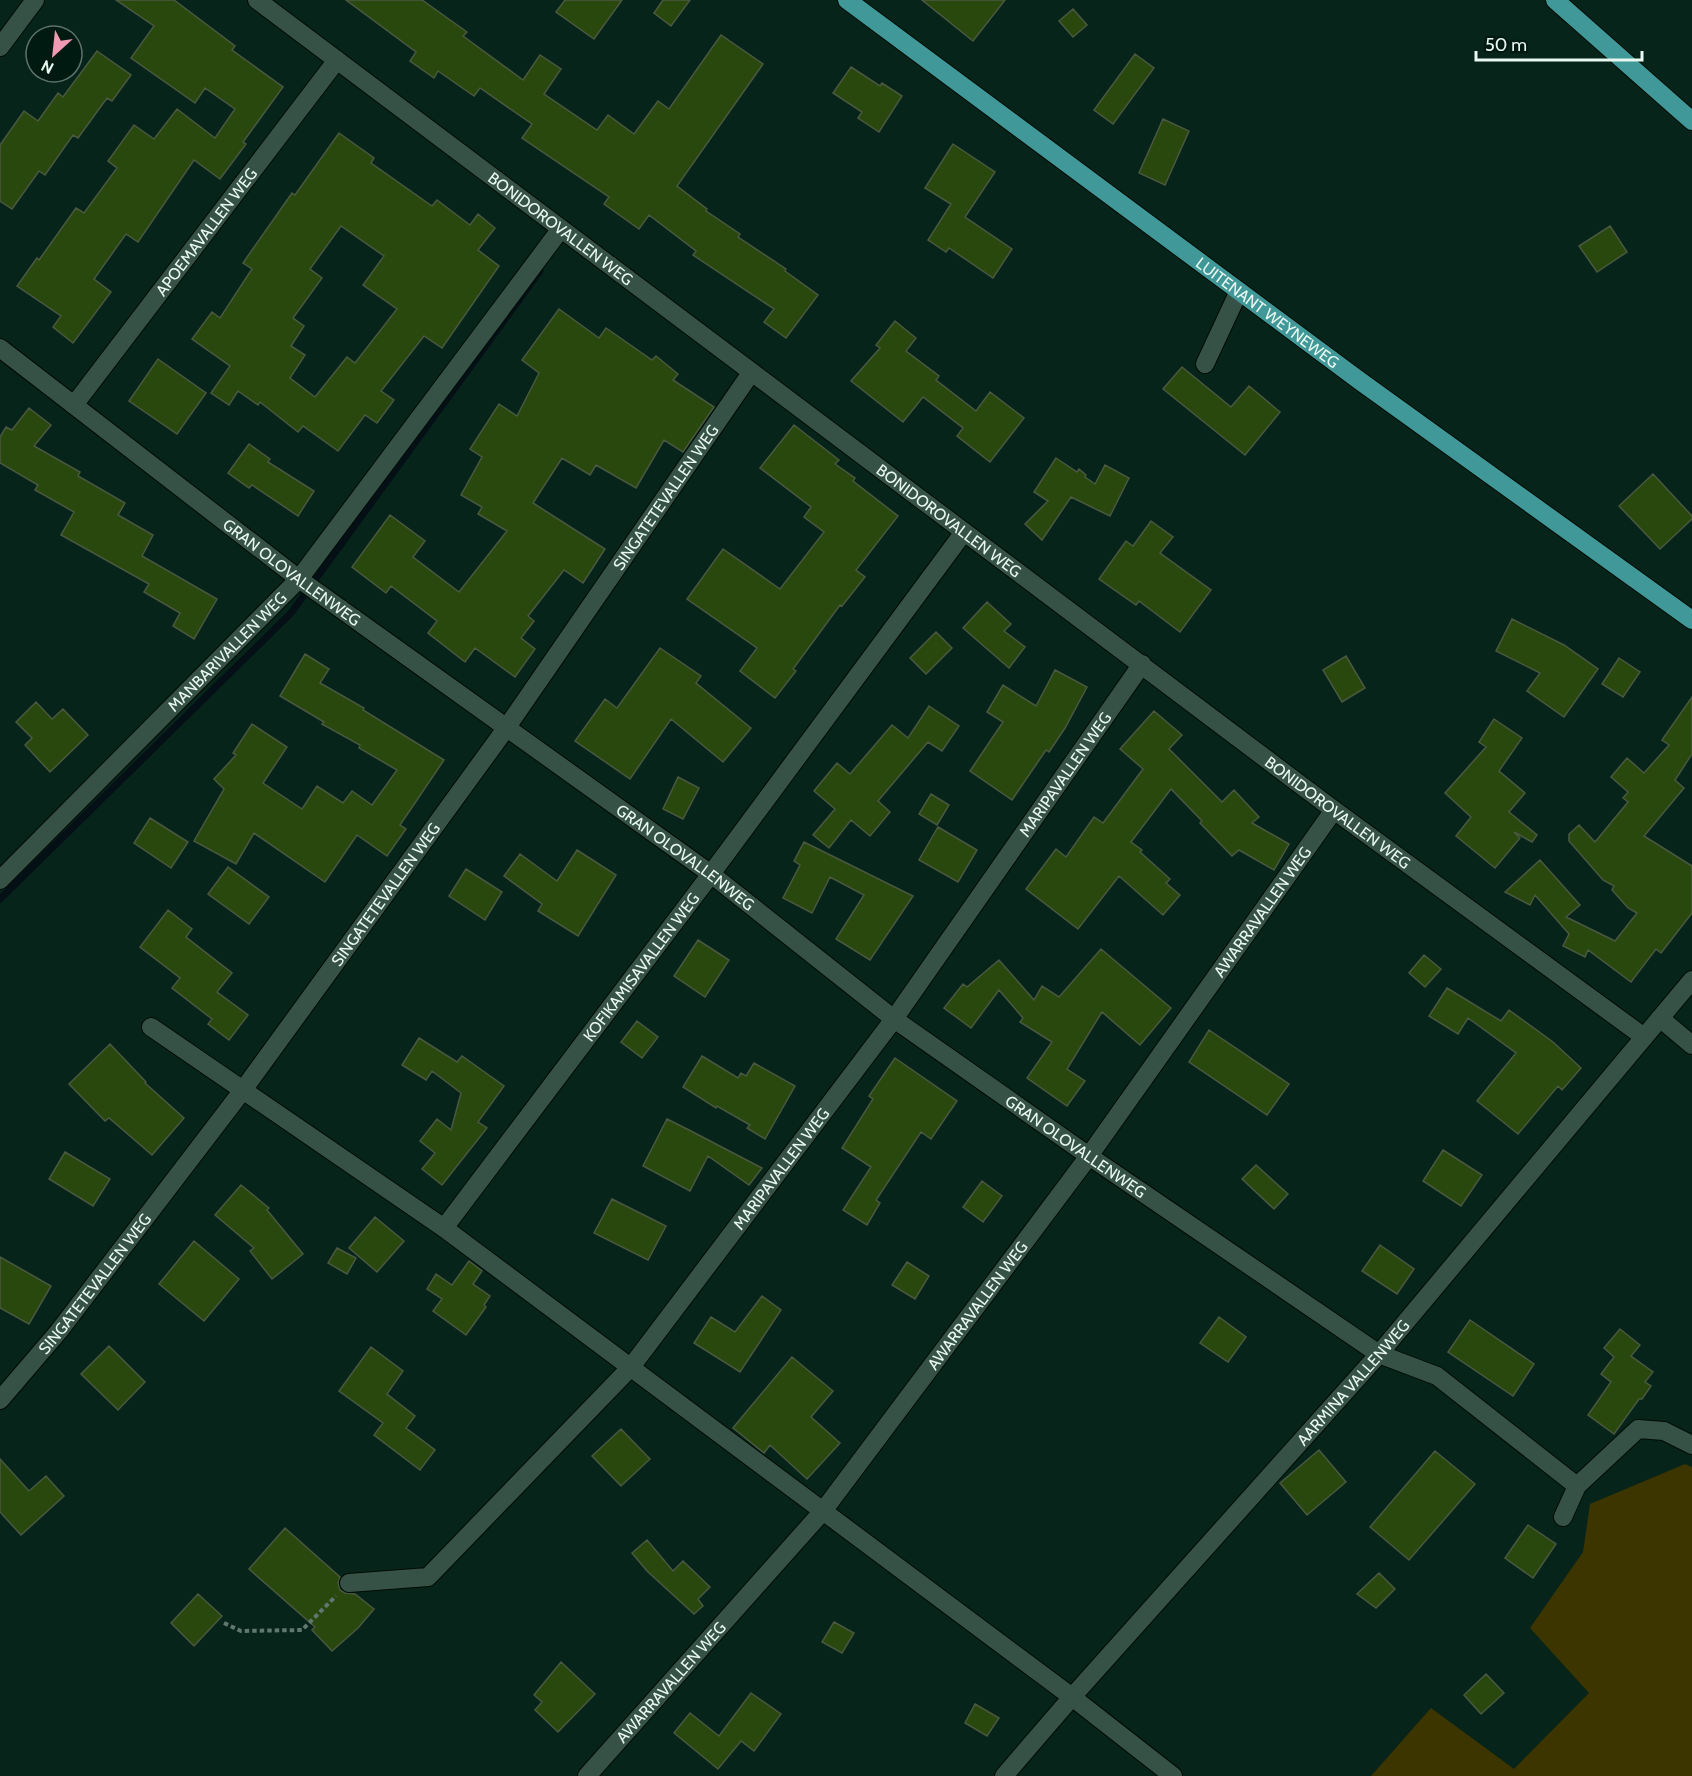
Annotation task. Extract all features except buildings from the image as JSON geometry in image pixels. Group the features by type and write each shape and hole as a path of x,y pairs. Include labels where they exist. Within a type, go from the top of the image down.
{"main road":[{"name":"LUITENANT WEYNEWEG","path":"847,0 1370,388 1692,620"},
{"path":"1555,0 1692,121"}],"street":[{"path":"0,47 35,0"},
{"name":"BONIDOROVALLEN WEG","path":"257,0 751,374 1335,810 1644,1037"},
{"name":"APOEMAVALLEN WEG","path":"74,405 337,60"},
{"name":"MANBARIVALLEN WEG","path":"0,880 299,579 560,230"},
{"path":"1205,364 1239,291"},
{"name":"GRAN OLOVALLENWEG","path":"0,348 299,579 711,874 894,1019 1089,1156 1379,1354 1437,1376 1577,1486"},
{"name":"SINGATETEVALLEN WEG","path":"0,1400 59,1331 243,1090 507,728 751,374"},
{"name":"KOFIKAMISAVALLEN WEG","path":"444,1228 711,874 964,532"},
{"name":"MARIPAVALLEN WEG","path":"349,1583 428,1577 632,1367 894,1019 1142,664"},
{"name":"AWARRAVALLEN WEG","path":"587,1776 823,1511 1089,1156 1335,810"},
{"name":"AARMINA VALLENWEG","path":"1005,1776 1072,1697 1379,1354 1692,980"},
{"path":"1660,1018 1692,1045"},
{"path":"151,1027 444,1228 1072,1697 1173,1776"},
{"path":"1563,1517 1577,1486 1638,1429 1664,1431 1692,1445"}],"path":[{"path":"224,1623 241,1631 302,1630 349,1583"}],"shaded area":[{"path":"1685,1464 1692,1467 1692,1776 1371,1776 1431,1708 1514,1769 1589,1693 1530,1628 1583,1552 1590,1504"}],"waterway":[{"path":"0,899 291,613 540,271"}]}
